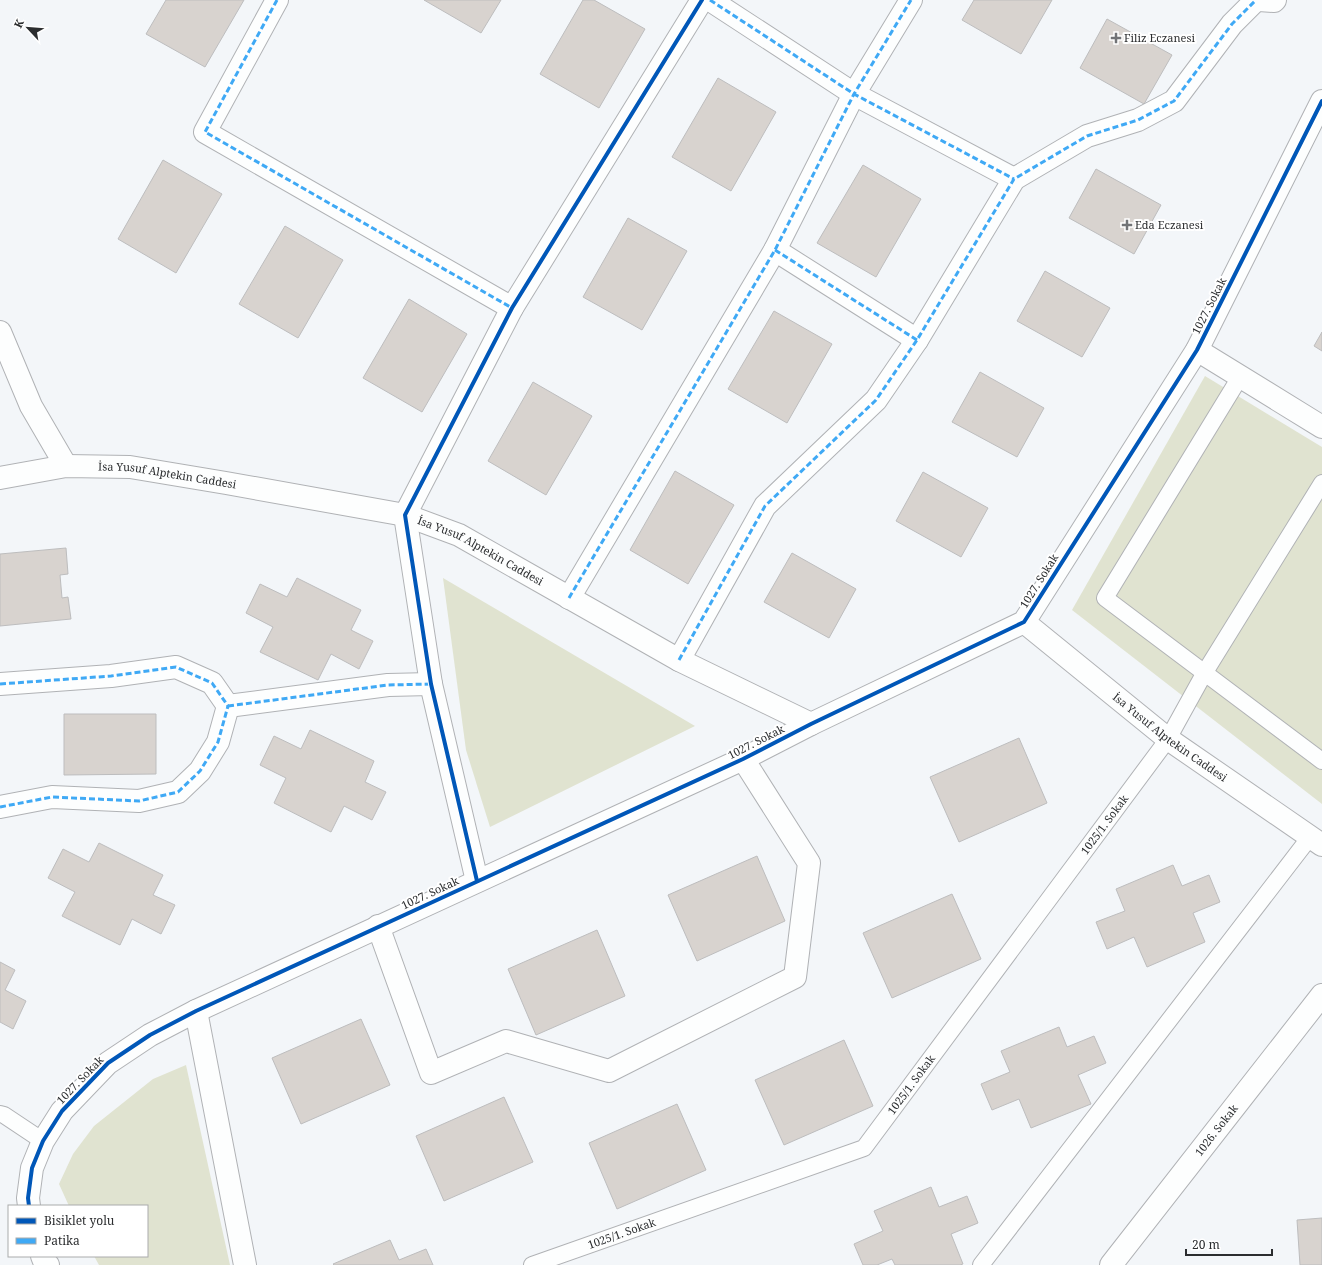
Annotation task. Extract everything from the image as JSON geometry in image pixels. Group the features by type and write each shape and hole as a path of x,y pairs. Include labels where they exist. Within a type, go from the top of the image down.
{"street":[{"path":"277,0 205,132 512,308"},
{"path":"477,881 431,684 405,515 512,308 702,0"},
{"path":"710,0 854,94 1014,179"},
{"path":"569,598 775,250 854,94 911,0"},
{"path":"679,660 765,506 876,400 917,340 1014,179 1087,136 1138,120 1174,101 1232,24 1258,0 1274,2 1275,0"},
{"name":"1027. Sokak","path":"29,1205 28,1198 32,1168 43,1141 62,1111 108,1063 150,1035 196,1011 378,926 743,759 811,724 1024,622 1197,350 1322,101"},
{"path":"775,250 917,340"},
{"path":"0,332 31,406 66,466"},
{"path":"1197,350 1322,427"},
{"name":"İsa Yusuf Alptekin Caddesi","path":"0,478 66,466 130,467 405,515 459,535 679,660 811,724"},
{"name":"İsa Yusuf Alptekin Caddesi","path":"1024,622 1168,739 1316,841"},
{"path":"0,684 111,676 176,667 212,683 228,706"},
{"path":"228,706 388,686 431,684"},
{"path":"0,807 52,797 139,801 178,792 200,772 218,742 228,706"},
{"path":"378,926 431,1073 506,1041 609,1071 795,977 809,863 743,759"},
{"name":"1026. Sokak","path":"1111,1265 1322,995"},
{"path":"196,1011 245,1265"}],"lane":[{"path":"1240,377 1105,598 1322,761"},
{"name":"1025/1. Sokak","path":"532,1265 864,1148 1168,739 1205,672 1322,483"},
{"path":"981,1265 1316,841"},
{"path":"0,1114 4,1115 43,1141"}],"green space":[{"path":"1205,376 1322,447 1322,804 1072,610"},
{"path":"443,578 695,726 490,827 466,750"},
{"path":"186,1065 230,1265 99,1265 95,1257 148,1257 148,1205 69,1205 59,1184 73,1154 94,1126 153,1079"}],"building":[{"path":"166,0 244,0 205,67 146,34"},
{"path":"424,0 501,0 481,33"},
{"path":"583,0 594,0 645,29 599,108 540,74"},
{"path":"974,0 1052,0 1021,54 962,20"},
{"path":"1107,19 1172,55 1144,104 1080,68"},
{"path":"718,78 776,112 731,191 672,157"},
{"path":"163,160 222,194 176,273 118,239"},
{"path":"863,165 921,199 876,277 817,243"},
{"path":"1096,169 1161,205 1134,254 1069,218"},
{"path":"628,218 687,251 642,330 583,297"},
{"path":"285,226 343,260 298,338 239,304"},
{"path":"1045,271 1110,308 1082,357 1017,321"},
{"path":"409,299 467,334 422,412 363,378"},
{"path":"774,311 832,344 787,423 728,389"},
{"path":"1322,332 1322,351 1314,346"},
{"path":"980,372 1044,408 1017,457 952,422"},
{"path":"533,382 592,416 546,495 488,461"},
{"path":"675,471 734,505 688,584 630,550"},
{"path":"923,472 988,508 961,557 896,521"},
{"path":"66,548 68,574 60,575 62,598 68,597 71,619 0,626 0,554"},
{"path":"792,553 856,589 829,638 764,602"},
{"path":"297,578 361,610 351,630 373,641 359,669 331,654 318,680 260,652 273,627 246,613 260,584 287,597"},
{"path":"64,714 156,714 156,774 64,775"},
{"path":"310,730 374,761 365,782 386,792 372,820 344,806 331,832 274,803 286,778 260,765 274,736 301,749"},
{"path":"1019,738 1047,803 959,842 930,777"},
{"path":"99,843 163,875 153,895 175,905 161,934 132,919 120,945 62,916 75,892 48,878 63,849 89,862"},
{"path":"757,856 785,921 697,961 668,895"},
{"path":"1173,865 1182,886 1209,875 1220,902 1193,913 1205,942 1147,967 1134,937 1107,949 1096,922 1125,911 1116,889"},
{"path":"952,894 981,959 892,998 863,933"},
{"path":"597,930 625,996 536,1035 508,969"},
{"path":"0,962 15,970 5,990 26,1001 13,1029 0,1022"},
{"path":"361,1019 390,1085 301,1124 272,1058"},
{"path":"1059,1027 1067,1047 1094,1036 1106,1063 1078,1075 1091,1104 1031,1128 1019,1099 992,1110 981,1084 1010,1072 1001,1051"},
{"path":"844,1040 873,1106 784,1145 755,1080"},
{"path":"504,1097 533,1162 444,1201 416,1136"},
{"path":"677,1104 706,1170 617,1209 589,1143"},
{"path":"931,1187 939,1207 967,1196 978,1223 951,1234 963,1264 895,1265 892,1259 877,1265 863,1265 854,1244 883,1231 874,1211"},
{"path":"1322,1218 1322,1265 1300,1265 1297,1220"},
{"path":"390,1240 399,1260 426,1249 433,1265 333,1264"}],"marked path":[{"path":"277,0 205,132 512,308"},
{"path":"710,0 854,94 1014,179"},
{"path":"569,598 775,250 854,94 911,0"},
{"path":"679,660 765,506 876,400 917,340 1014,179 1087,136 1138,120 1174,101 1232,24 1256,0"},
{"path":"775,250 917,340"},
{"path":"0,684 111,676 176,667 212,683 228,706"},
{"path":"228,706 388,685 431,684"},
{"path":"0,807 52,797 139,801 178,792 200,771 218,742 228,706"}],"cycle path":[{"path":"477,881 431,684 405,515 512,308 702,0"},
{"path":"29,1205 28,1198 32,1168 43,1141 62,1111 108,1063 150,1035 196,1011 743,759 811,724 1024,622 1197,350 1322,101"}],"place":[{"name":"Filiz Eczanesi","path":"1116,38"},
{"name":"Eda Eczanesi","path":"1127,225"}]}
